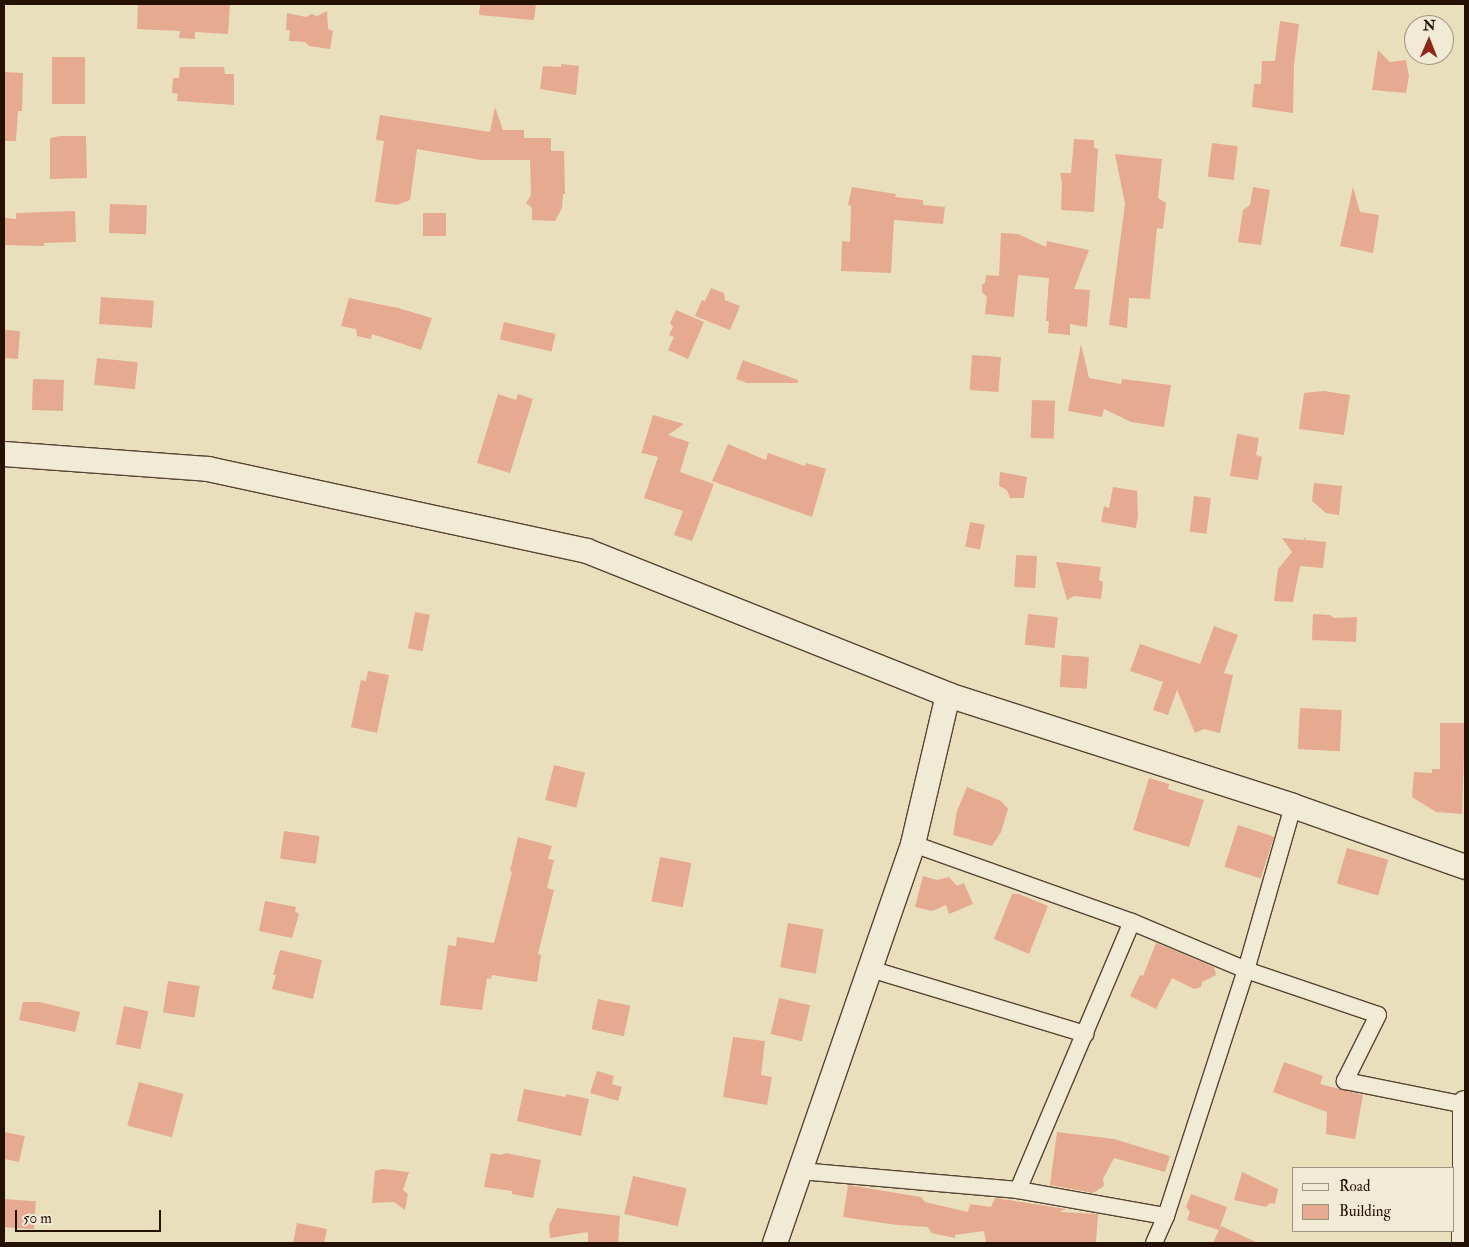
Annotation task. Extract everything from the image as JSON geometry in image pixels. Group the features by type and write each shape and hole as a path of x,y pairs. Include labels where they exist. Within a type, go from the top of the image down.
{"street":[{"path":"4,454 208,469 588,551 948,695 1293,806 1465,866"},
{"path":"775,1243 913,844 948,695"},
{"path":"1154,1243 1166,1216 1246,970 1293,806"},
{"path":"913,844 1132,922 1246,970 1378,1015 1345,1081 1465,1104 1464,1243"},
{"path":"1018,1190 1132,922"},
{"path":"870,969 1085,1034"},
{"path":"800,1171 1018,1190 1166,1216"}],"building":[{"path":"138,4 230,4 228,34 195,32 195,39 179,38 180,31 137,29"},
{"path":"480,4 536,4 534,20 479,15"},
{"path":"327,11 328,29 333,31 330,49 309,46 305,42 289,41 290,30 286,30 287,13 306,17 311,14 317,16"},
{"path":"1280,21 1299,24 1294,65 1293,113 1252,107 1254,84 1261,84 1262,61 1275,61"},
{"path":"1378,50 1390,62 1404,60 1409,76 1406,93 1372,90"},
{"path":"52,57 85,57 85,104 52,104"},
{"path":"561,64 579,66 576,95 540,89 543,66 561,67"},
{"path":"180,67 224,67 225,74 234,74 234,105 177,101 178,94 172,93 173,78 179,78"},
{"path":"4,72 23,73 22,111 18,111 16,141 4,141"},
{"path":"495,107 503,130 524,130 524,138 551,138 551,151 564,151 565,194 563,194 562,208 555,221 532,220 532,208 526,203 531,195 530,160 481,160 417,149 410,200 397,205 375,202 384,141 376,140 380,115 490,132"},
{"path":"86,136 87,178 50,179 50,138"},
{"path":"1074,139 1094,140 1094,148 1098,149 1094,212 1061,210 1062,183 1060,173 1071,173"},
{"path":"1212,143 1238,146 1234,180 1208,177"},
{"path":"1115,154 1162,159 1158,198 1166,203 1163,229 1157,228 1150,299 1129,298 1127,328 1109,325 1125,204"},
{"path":"852,187 896,194 895,197 923,200 923,205 945,207 943,224 894,220 891,273 841,271 842,241 850,242 851,206 848,205"},
{"path":"1253,187 1270,190 1261,245 1238,242 1243,210 1250,205"},
{"path":"1353,187 1360,212 1379,215 1373,253 1340,246"},
{"path":"110,204 147,205 146,234 109,233"},
{"path":"75,211 76,242 44,243 44,246 4,245 4,218 16,219 16,213"},
{"path":"423,213 446,213 446,236 423,236"},
{"path":"1001,233 1018,234 1046,247 1047,241 1089,250 1074,289 1090,290 1087,327 1070,324 1070,335 1048,333 1049,321 1046,321 1049,278 1018,275 1014,317 985,314 987,297 982,292 982,285 985,283 986,275 999,276"},
{"path":"711,288 724,293 725,300 740,306 730,330 695,316 702,300 705,301"},
{"path":"101,297 154,301 152,328 99,324"},
{"path":"349,298 398,308 432,318 421,350 372,334 371,339 357,336 356,329 341,326"},
{"path":"676,310 704,322 688,359 668,350 674,337 669,335 673,327 670,323"},
{"path":"504,322 556,334 552,351 500,340"},
{"path":"4,330 20,331 18,359 4,358"},
{"path":"1081,344 1089,378 1121,384 1122,379 1171,385 1164,427 1131,422 1104,409 1102,417 1068,411"},
{"path":"972,355 1001,357 998,392 970,390"},
{"path":"97,358 138,362 135,389 94,385"},
{"path":"743,360 798,380 798,383 747,383 736,379"},
{"path":"33,379 64,380 63,411 32,410"},
{"path":"1324,391 1350,395 1344,435 1299,429 1304,393"},
{"path":"498,394 516,400 518,394 533,399 510,473 477,463"},
{"path":"1032,400 1055,401 1054,439 1031,438"},
{"path":"653,415 684,424 668,435 689,442 680,472 714,484 692,541 674,535 683,511 644,498 658,457 641,454"},
{"path":"1237,434 1259,438 1256,455 1262,457 1258,480 1230,476"},
{"path":"728,444 766,460 768,453 805,466 806,463 826,469 812,517 712,481"},
{"path":"1000,472 1027,477 1024,498 1010,498 1007,490 999,486"},
{"path":"1314,483 1342,486 1339,515 1326,513 1312,501"},
{"path":"1113,487 1137,491 1138,516 1136,528 1101,522 1104,506 1109,508"},
{"path":"1194,496 1211,498 1206,534 1190,532"},
{"path":"970,522 985,525 980,549 965,547"},
{"path":"1306,537 1305,540 1326,542 1323,568 1300,566 1293,602 1274,601 1278,569 1292,552 1282,538 1303,540"},
{"path":"1016,555 1037,556 1035,588 1014,587"},
{"path":"1056,562 1101,567 1099,580 1103,582 1101,599 1074,596 1067,600"},
{"path":"415,612 430,615 423,651 408,648"},
{"path":"1028,614 1058,617 1055,648 1025,645"},
{"path":"1313,614 1330,615 1334,618 1357,617 1356,642 1312,640"},
{"path":"1214,626 1238,635 1224,673 1233,675 1220,733 1204,729 1195,733 1177,690 1168,715 1153,710 1163,682 1130,671 1140,644 1200,664"},
{"path":"1062,655 1089,657 1087,689 1060,687"},
{"path":"368,671 389,675 377,733 351,727 361,680 366,681"},
{"path":"1300,708 1342,710 1340,751 1298,749"},
{"path":"1440,723 1465,723 1462,814 1436,812 1412,797 1414,772 1432,773 1432,769 1440,769"},
{"path":"554,765 585,773 576,808 545,800"},
{"path":"1149,778 1169,784 1168,789 1204,800 1189,847 1133,830"},
{"path":"967,787 1001,801 1008,809 1001,832 992,846 953,835 957,811"},
{"path":"1238,825 1274,837 1261,879 1224,867"},
{"path":"284,831 320,836 316,864 280,859"},
{"path":"518,837 552,846 548,859 554,860 547,888 554,890 538,954 541,955 537,982 492,975 491,979 487,978 482,1010 440,1005 448,945 456,946 457,937 494,943 512,872 510,871"},
{"path":"1347,848 1388,860 1378,895 1337,884"},
{"path":"660,857 691,863 683,907 651,901"},
{"path":"923,876 937,880 949,877 957,886 964,883 973,904 949,914 946,905 932,911 915,907"},
{"path":"1012,894 1019,894 1048,906 1029,954 994,939"},
{"path":"265,901 296,907 295,911 299,914 292,938 259,931"},
{"path":"788,923 823,929 816,974 780,967"},
{"path":"1156,943 1214,967 1216,975 1202,982 1201,987 1194,989 1172,978 1156,1009 1130,996 1140,975 1143,976"},
{"path":"280,950 322,960 313,999 272,989 276,975 273,975"},
{"path":"168,981 200,986 195,1018 163,1013"},
{"path":"779,998 810,1005 802,1041 771,1034"},
{"path":"598,999 630,1006 624,1036 592,1029"},
{"path":"23,1002 40,1002 80,1012 75,1032 19,1020"},
{"path":"124,1006 148,1011 140,1049 116,1044"},
{"path":"733,1037 765,1041 761,1075 772,1077 767,1105 723,1097"},
{"path":"1284,1062 1323,1076 1320,1084 1363,1095 1355,1139 1326,1134 1327,1112 1273,1092"},
{"path":"597,1071 614,1076 612,1084 622,1087 618,1101 590,1093"},
{"path":"139,1082 183,1094 172,1137 127,1125"},
{"path":"524,1089 566,1097 566,1094 589,1099 581,1136 517,1121"},
{"path":"4,1132 25,1136 19,1162 4,1159"},
{"path":"1057,1132 1114,1139 1170,1156 1165,1172 1114,1158 1103,1179 1104,1186 1093,1193 1050,1185"},
{"path":"491,1153 500,1155 506,1153 541,1160 533,1198 512,1194 512,1191 484,1187"},
{"path":"382,1169 409,1172 403,1190 408,1194 405,1210 394,1202 372,1203 375,1171"},
{"path":"1242,1172 1278,1189 1275,1204 1270,1203 1266,1207 1234,1200"},
{"path":"633,1176 687,1188 678,1226 624,1214"},
{"path":"848,1185 921,1197 925,1202 968,1212 970,1204 991,1207 995,1198 1066,1209 1060,1212 1098,1214 1096,1243 986,1242 984,1231 955,1235 955,1238 931,1233 928,1227 897,1225 843,1217"},
{"path":"1191,1194 1227,1207 1219,1230 1187,1220 1190,1212 1186,1207"},
{"path":"4,1199 36,1201 34,1229 4,1227"},
{"path":"557,1208 620,1216 618,1243 588,1243 588,1232 550,1238 549,1225"},
{"path":"297,1223 327,1229 324,1243 293,1243"},
{"path":"1221,1226 1258,1243 1213,1243"}]}
